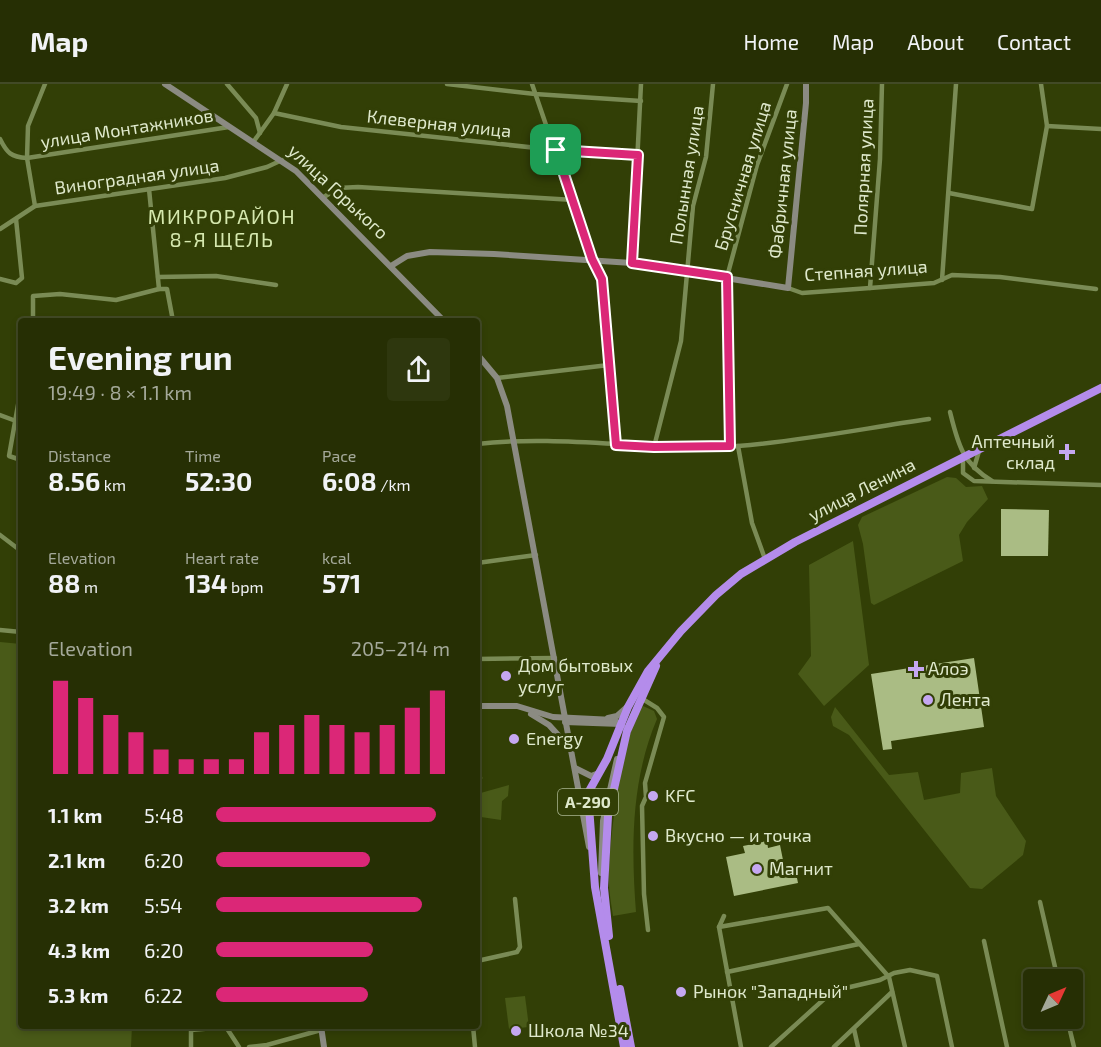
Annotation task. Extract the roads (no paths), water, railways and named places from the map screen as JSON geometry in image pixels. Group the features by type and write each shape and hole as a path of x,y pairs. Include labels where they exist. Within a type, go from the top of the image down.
{"highway":[{"name":"улица Ленина","path":"661,655 681,630 716,595 741,574 765,559 964,456 1101,390"},
{"name":"А-290","path":"612,948 604,888 608,816 631,723 661,655"},
{"name":"А-290","path":"595,887 588,793 628,707 648,671 661,655"},
{"path":"595,887 624,1047"},
{"path":"612,948 631,1047"}],"main road":[{"name":"улица Горького","path":"165,84 282,160 324,198 441,318"},
{"name":"Фабричная улица","path":"788,288 806,84"},
{"name":"Степная улица","path":"391,266 407,256 430,252 592,259 727,277 788,288"},
{"path":"480,358 497,378 507,406 572,750 595,887"},
{"path":"480,706 506,706 566,720 631,723"},
{"path":"566,720 605,719 617,716 628,707"},
{"path":"523,709 549,724 572,750"},
{"path":"605,719 621,724 624,728 603,821 601,858 605,924 607,943 612,948"},
{"path":"575,768 591,776 599,773"},
{"path":"321,1029 324,1047"}],"street":[{"path":"35,206 27,158 28,126 45,84"},
{"path":"227,84 256,118 260,133"},
{"path":"254,141 274,113 287,84"},
{"path":"447,84 535,94 640,101"},
{"path":"532,84 574,200 592,259 602,279 616,445"},
{"path":"632,263 641,84"},
{"name":"Полынная улица","path":"654,447 681,341 693,206 706,157 713,84"},
{"name":"Брусничная улица","path":"730,446 727,277 757,165 787,84"},
{"name":"Полярная улица","path":"870,288 880,159 882,84"},
{"path":"942,280 956,84"},
{"path":"949,194 1032,208 1047,126 1041,84"},
{"name":"Клеверная улица","path":"274,113 341,127 556,150 638,155"},
{"name":"улица Монтажников","path":"27,158 231,126"},
{"path":"1047,126 1101,129"},
{"path":"0,139 5,150 12,157 27,158"},
{"name":"Виноградная улица","path":"0,229 35,206 225,178 267,167 282,160"},
{"path":"324,198 338,188 358,187 574,200"},
{"path":"149,189 159,289"},
{"path":"0,279 16,283 21,281 16,219"},
{"name":"Степная улица","path":"788,288 802,293 934,283 952,275 1000,277 1096,289"},
{"path":"159,277 216,276 276,285"},
{"path":"33,318 33,296 60,294 116,300 159,289 167,289 172,318"},
{"path":"497,378 609,364"},
{"path":"18,407 9,456 18,459"},
{"path":"950,412 964,456 963,473"},
{"path":"0,415 15,421"},
{"path":"480,444 514,440 654,447 738,446 929,419"},
{"path":"738,446 752,523 765,559"},
{"path":"974,468 980,448"},
{"path":"964,456 974,468 995,483"},
{"path":"945,466 963,473 974,481 1101,485"},
{"path":"0,535 18,548"},
{"path":"480,563 536,555"},
{"path":"0,630 18,632"},
{"path":"480,659 555,658"},
{"path":"641,698 657,708 664,717 645,780 646,797 642,806 648,930"},
{"path":"480,960 517,952 519,947 515,899"},
{"path":"1040,902 1055,969"},
{"path":"719,927 828,908 889,977 905,1047"},
{"path":"724,916 719,927 741,1047"},
{"path":"984,941 1007,1047"},
{"path":"727,972 859,944"},
{"path":"771,1047 833,991 910,970 937,976 952,1047"},
{"path":"834,1047 892,992"},
{"path":"191,1047 191,1030 202,1029"},
{"path":"226,1029 239,1047"},
{"path":"249,1047 317,1029"},
{"path":"473,1029 474,1047"},
{"path":"854,1029 858,1047"},
{"path":"1070,1029 1074,1047"}],"place":[{"name":"Аптечный склад","path":"1067,452"},
{"name":"Алоэ","path":"916,669"},
{"name":"Дом бытовых услуг","path":"506,676"},
{"name":"Лента","path":"928,700"},
{"name":"Energy","path":"514,739"},
{"name":"KFC","path":"653,796"},
{"name":"Вкусно — и точка","path":"653,836"},
{"name":"Магнит","path":"757,869"},
{"name":"Рынок \"Западный\"","path":"681,992"},
{"name":"Школа №34","path":"516,1031"}],"district":[{"name":"МИКРОРАЙОН 8-Я ЩЕЛЬ","path":"222,228"}]}
